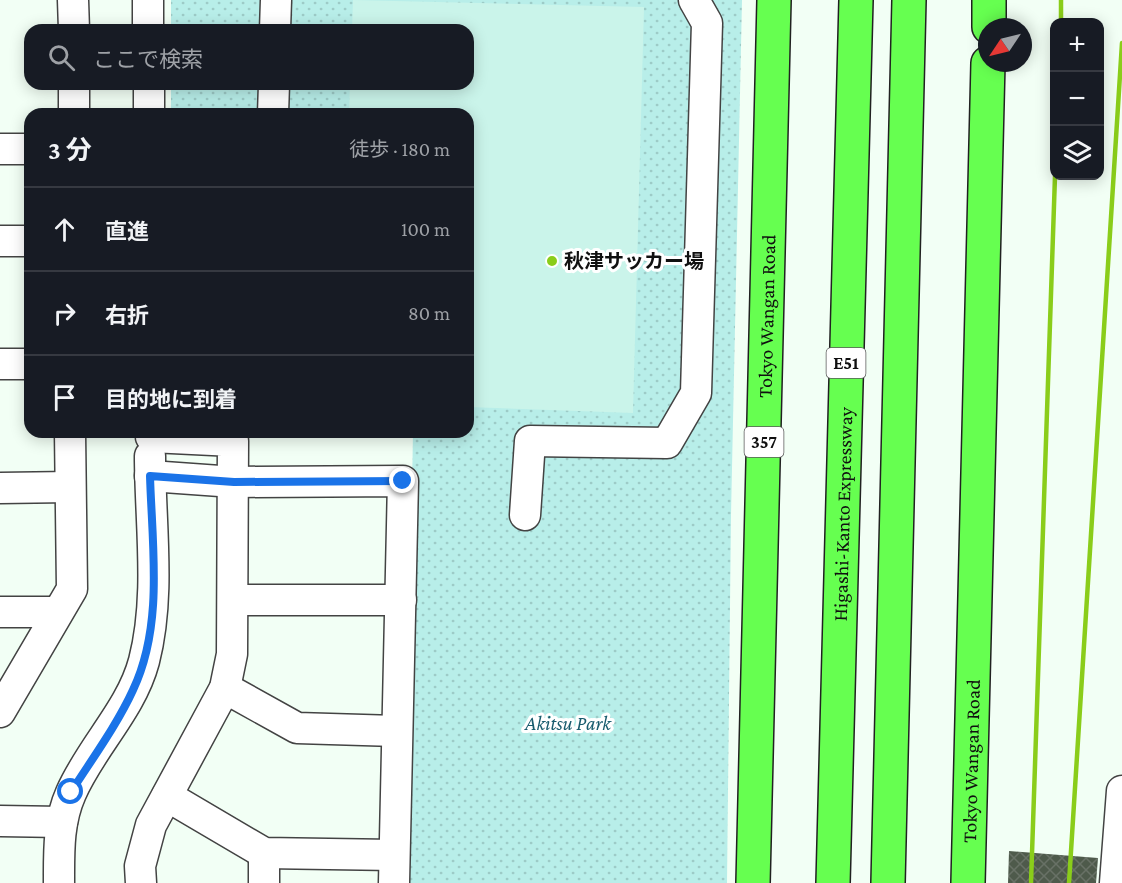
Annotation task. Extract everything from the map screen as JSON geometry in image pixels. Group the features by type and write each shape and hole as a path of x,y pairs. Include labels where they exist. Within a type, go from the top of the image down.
{"highway":[{"name":"Tokyo Wangan Road","path":"753,883 774,0"},
{"name":"Higashi-Kanto Expressway","path":"832,883 856,0"},
{"path":"888,883 909,0"},
{"path":"988,18 989,0"},
{"name":"Tokyo Wangan Road","path":"968,883 988,72"}],"street":[{"path":"73,0 74,24"},
{"path":"148,0 148,24"},
{"path":"275,24 276,0"},
{"path":"525,515 530,441 667,443 696,393 707,23 694,0"},
{"path":"74,90 74,108"},
{"path":"149,90 149,108"},
{"path":"273,108 274,90"},
{"path":"0,149 24,149"},
{"path":"0,241 24,241"},
{"path":"0,364 24,364"},
{"path":"0,712 72,589 70,438"},
{"path":"59,883 62,822 71,792 133,690 144,662 153,595 150,438"},
{"path":"141,883 140,866 148,834 225,688 232,654 233,441 197,438"},
{"path":"150,476 234,482 403,481 394,869 264,854 167,796"},
{"path":"0,488 70,488"},
{"path":"234,600 401,600"},
{"path":"0,612 57,612"},
{"path":"225,688 297,728 396,731"},
{"path":"1114,883 1122,791"},
{"path":"0,821 62,822"},
{"path":"264,854 264,883"}],"green space":[{"name":"Akitsu Park","path":"171,0 742,0 731,515 727,883 405,883 413,438 474,438 474,108 171,108 171,90 474,90 474,24 171,24"}],"shaded area":[{"name":"秋津サッカー場","path":"353,0 644,7 633,413 474,407 474,108 349,108 350,90 474,90 474,24 352,24"}],"building":[{"path":"1009,851 1098,858 1096,883 1008,883"}],"railway":[{"path":"1061,0 1061,18"},
{"path":"1069,883 1122,43"},
{"path":"1031,883 1055,180"}],"place":[{"name":"秋津サッカー場","path":"552,261"}],"route":[{"path":"71,792 133,690 144,662 153,595 150,476 234,482 403,481"}]}
